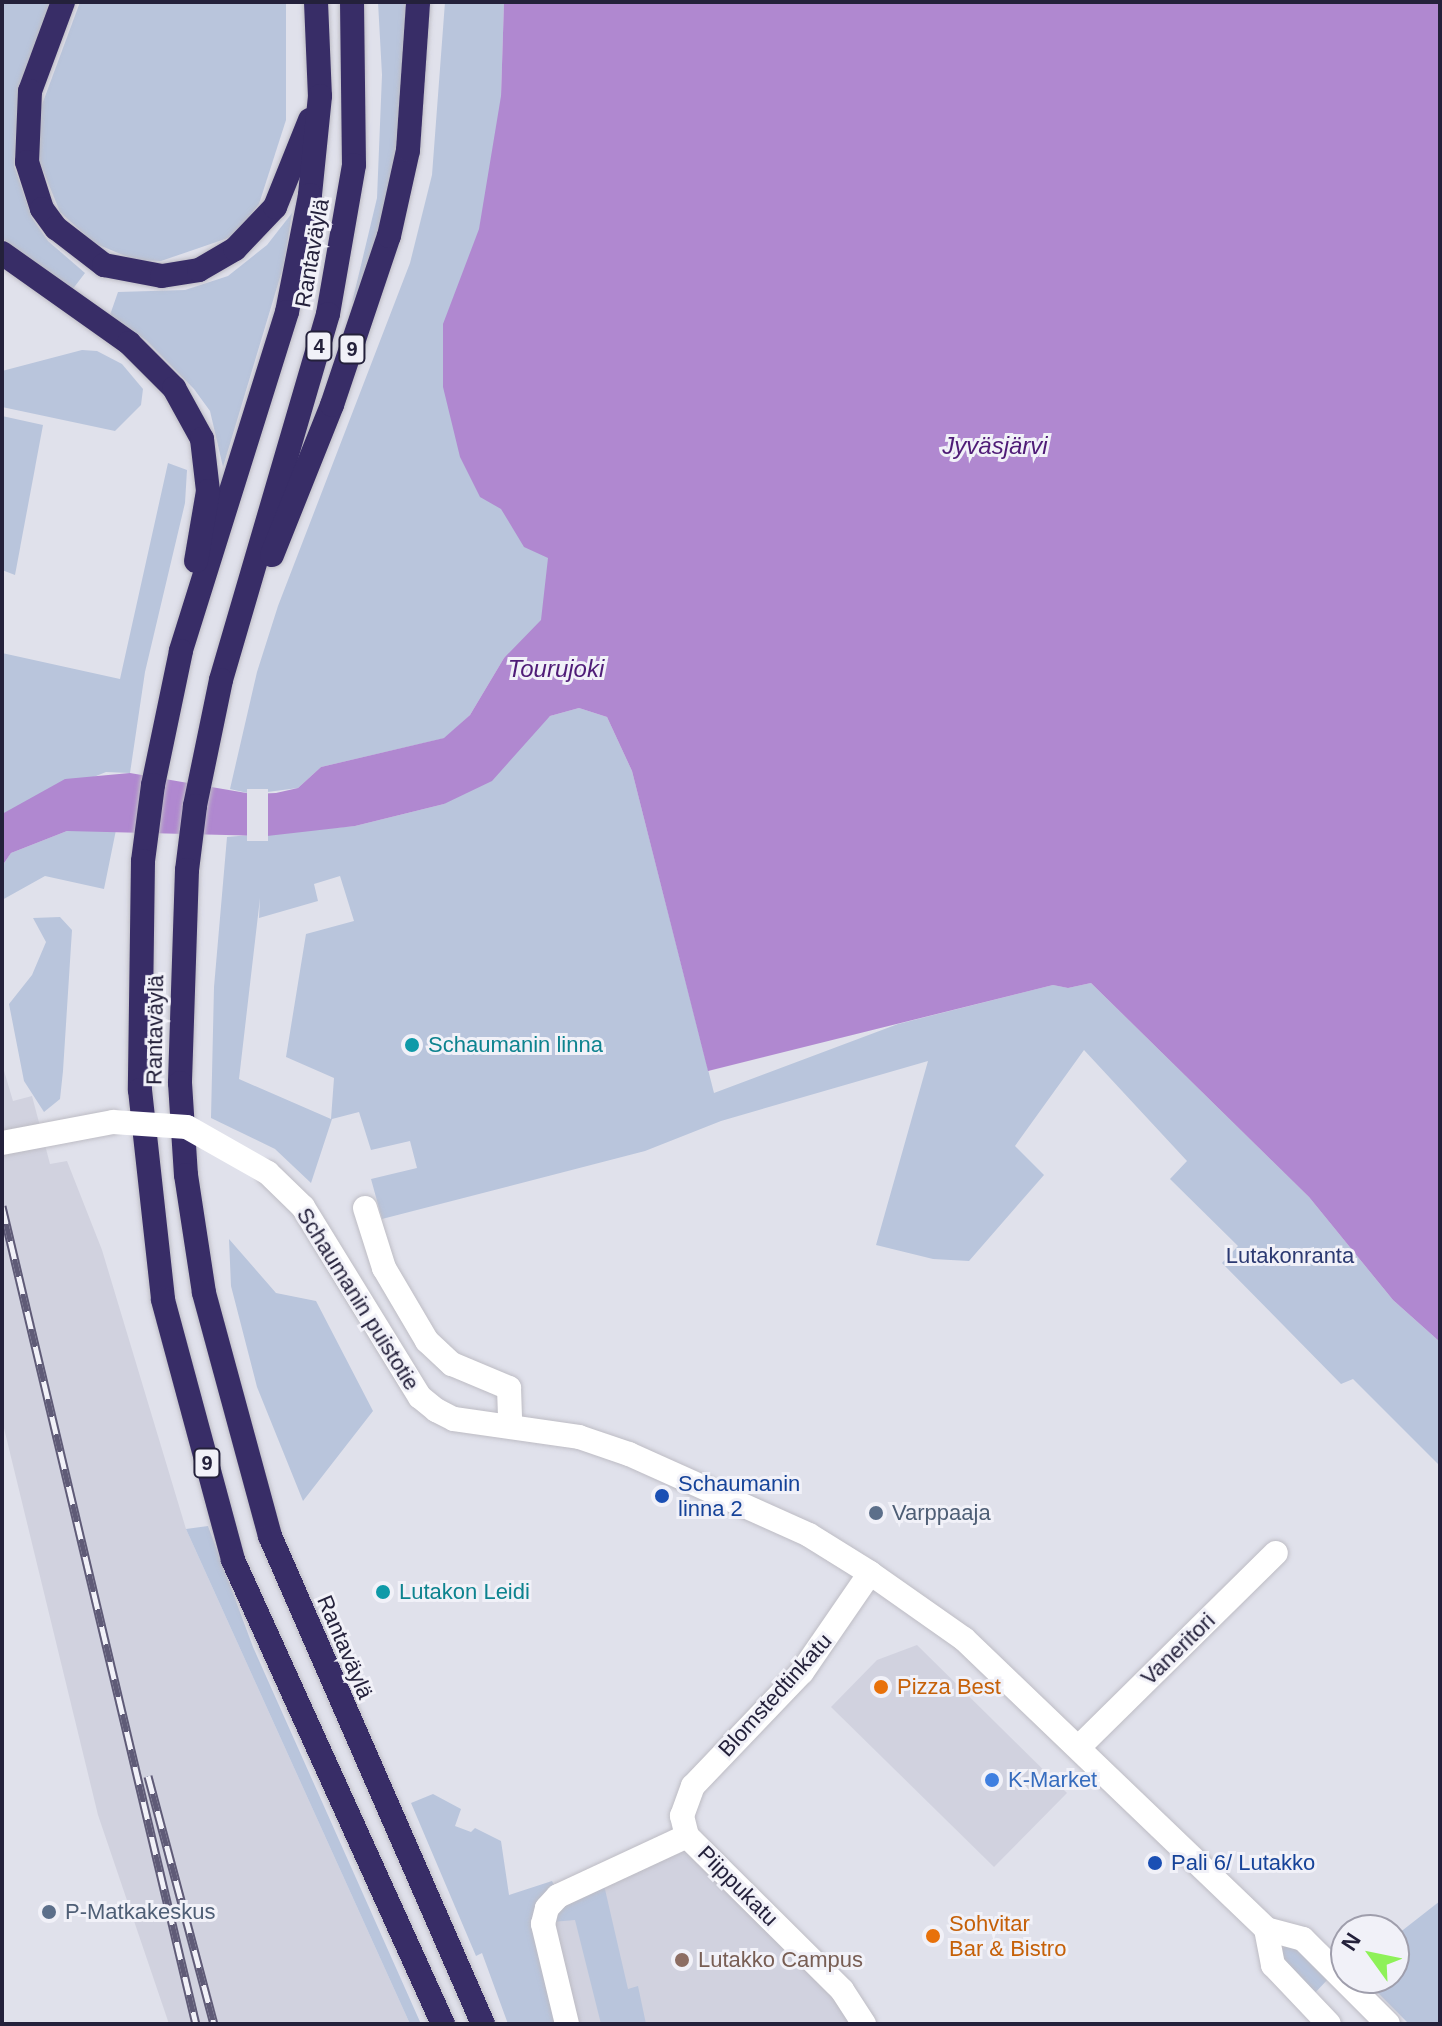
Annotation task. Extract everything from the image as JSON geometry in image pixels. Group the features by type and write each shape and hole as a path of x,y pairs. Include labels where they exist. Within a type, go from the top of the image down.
{"highway":[{"path":"63,2 30,91 27,162 42,209 56,228 104,265 162,276 199,270 235,249 275,207 320,96"},
{"name":"Rantaväylä","path":"316,2 320,96 310,195 287,312 181,651 161,739 143,861 140,1090 163,1300 233,1560 443,2024"},
{"name":"Rantaväylä","path":"352,2 354,165 328,314 221,680 205,746 187,870 180,1083 186,1175 204,1293 270,1536 483,2024"},
{"name":"9","path":"221,680 332,405 389,236 408,150 418,2"},
{"name":"9","path":"2,253 129,343 174,388 202,439 208,491 181,651"}],"street":[{"name":"Schaumanin puistotie","path":"2,1143 113,1122 187,1127 268,1173 303,1207 420,1397 454,1419 579,1437 704,1484 809,1535 870,1573 964,1639 1080,1746 1266,1929 1303,1939 1388,2024"},
{"path":"365,1208 384,1268 427,1341 452,1364 509,1388 510,1426"},
{"name":"Vaneritori","path":"1080,1746 1276,1553"},
{"name":"Blomstedtinkatu","path":"685,1826 693,1786 802,1672 870,1573"},
{"path":"567,2024 543,1924 547,1908 558,1896 685,1826"},
{"name":"Piippukatu","path":"685,1826 842,1990 864,2024"},
{"path":"1266,1929 1273,1965 1329,2024"}],"shaded area":[{"path":"2,1064 13,1101 32,1096 50,1164 67,1161 102,1250 186,1529 410,2024 169,2024 98,1815 2,1420"},
{"path":"917,1645 1067,1793 994,1867 831,1707 877,1660"},
{"name":"Lutakko Campus","path":"689,1844 859,2024 576,2024 552,1922 556,1908"}],"green space":[{"path":"2,2 52,2 19,89 14,166 32,218 48,241 85,273 72,290 2,238"},
{"path":"80,2 286,2 286,120 259,204 234,236 161,261 135,260 94,243 60,212 37,156 40,110"},
{"path":"378,2 408,2 404,99 392,181 366,280 352,303 377,198 382,75"},
{"path":"445,2 504,2 501,96 683,519 504,658 470,715 445,738 321,767 298,788 252,794 230,789 257,672 278,606 410,263 432,175"},
{"path":"292,213 284,264 223,467 210,411 194,389 146,340 110,315 118,292 185,290 228,276 267,245"},
{"path":"82,350 97,351 122,364 143,389 141,405 115,431 2,407 2,371"},
{"path":"2,416 43,425 15,575 2,570"},
{"path":"168,463 187,470 185,503 145,672 130,773 106,772 2,814 2,653 120,679"},
{"name":"Lutakonranta","path":"579,708 607,717 632,771 714,1093 898,1024 1053,985 1068,988 1091,983 1309,1197 1393,1300 1440,1342 1440,1466 1353,1379 1341,1384 1222,1263 1238,1246 1170,1179 1187,1161 1084,1050 1015,1146 1044,1175 969,1261 933,1259 876,1245 928,1061 721,1121 645,1151 382,1219 371,1179 417,1168 410,1141 371,1150 359,1112 332,1119 311,1183 275,1149 211,1118 214,987 227,837 355,826 444,804 550,716","holes":["340,876 354,921 306,934 286,1057 334,1078 331,1119 239,1079 260,898 259,918 318,901 314,884"]},
{"path":"116,830 104,889 45,876 2,900 2,866 11,853 67,831"},
{"path":"60,917 72,930 63,1071 60,1099 44,1112 24,1081 9,1004 32,975 46,942 33,918"},
{"path":"229,1239 276,1293 316,1301 373,1411 303,1501 257,1387 231,1286"},
{"path":"208,1526 253,1647 421,2024 410,2024 186,1529"},
{"path":"433,1794 461,1809 455,1826 471,1832 475,1828 501,1841 509,1895 552,1881 555,1887 538,1906 557,2024 508,2024 482,1953 476,1956 411,1803"},
{"path":"604,1885 628,1989 638,1986 646,2024 601,2024 575,1920 552,1922 556,1908"},
{"path":"1440,1901 1440,2024 1409,2024 1379,1994 1410,1994 1410,1924"},
{"path":"1291,1941 1330,1977 1311,1997 1278,1953"}],"water":[{"name":"Jyväsjärvi","path":"504,2 1440,2 1440,1342 1393,1300 1309,1197 1091,983 1068,988 1053,985 708,1071 632,771 607,717 579,708 550,716 492,781 444,804 355,826 267,836 67,831 11,853 2,866 2,814 65,779 130,773 252,794 276,793 298,788 321,767 444,738 470,715 504,658 541,620 548,558 524,547 501,509 480,497 460,457 443,387 443,324 479,229 501,96"}],"pier":[{"path":"247,789 268,789 268,841 247,841"}],"railway":[{"path":"2,1206 196,2024"},
{"path":"148,1776 214,2024"}],"place":[{"name":"Schaumanin linna","path":"412,1045"},
{"name":"Schaumanin linna 2","path":"662,1496"},
{"name":"Varppaaja","path":"876,1513"},
{"name":"Lutakon Leidi","path":"383,1592"},
{"name":"Pizza Best","path":"881,1687"},
{"name":"K-Market","path":"992,1780"},
{"name":"Pali 6/ Lutakko","path":"1155,1863"},
{"name":"P-Matkakeskus","path":"49,1912"},
{"name":"Sohvitar Bar & Bistro","path":"933,1936"},
{"name":"Lutakko Campus","path":"682,1960"}],"water label":[{"name":"Tourujoki","path":"556,669"}]}
